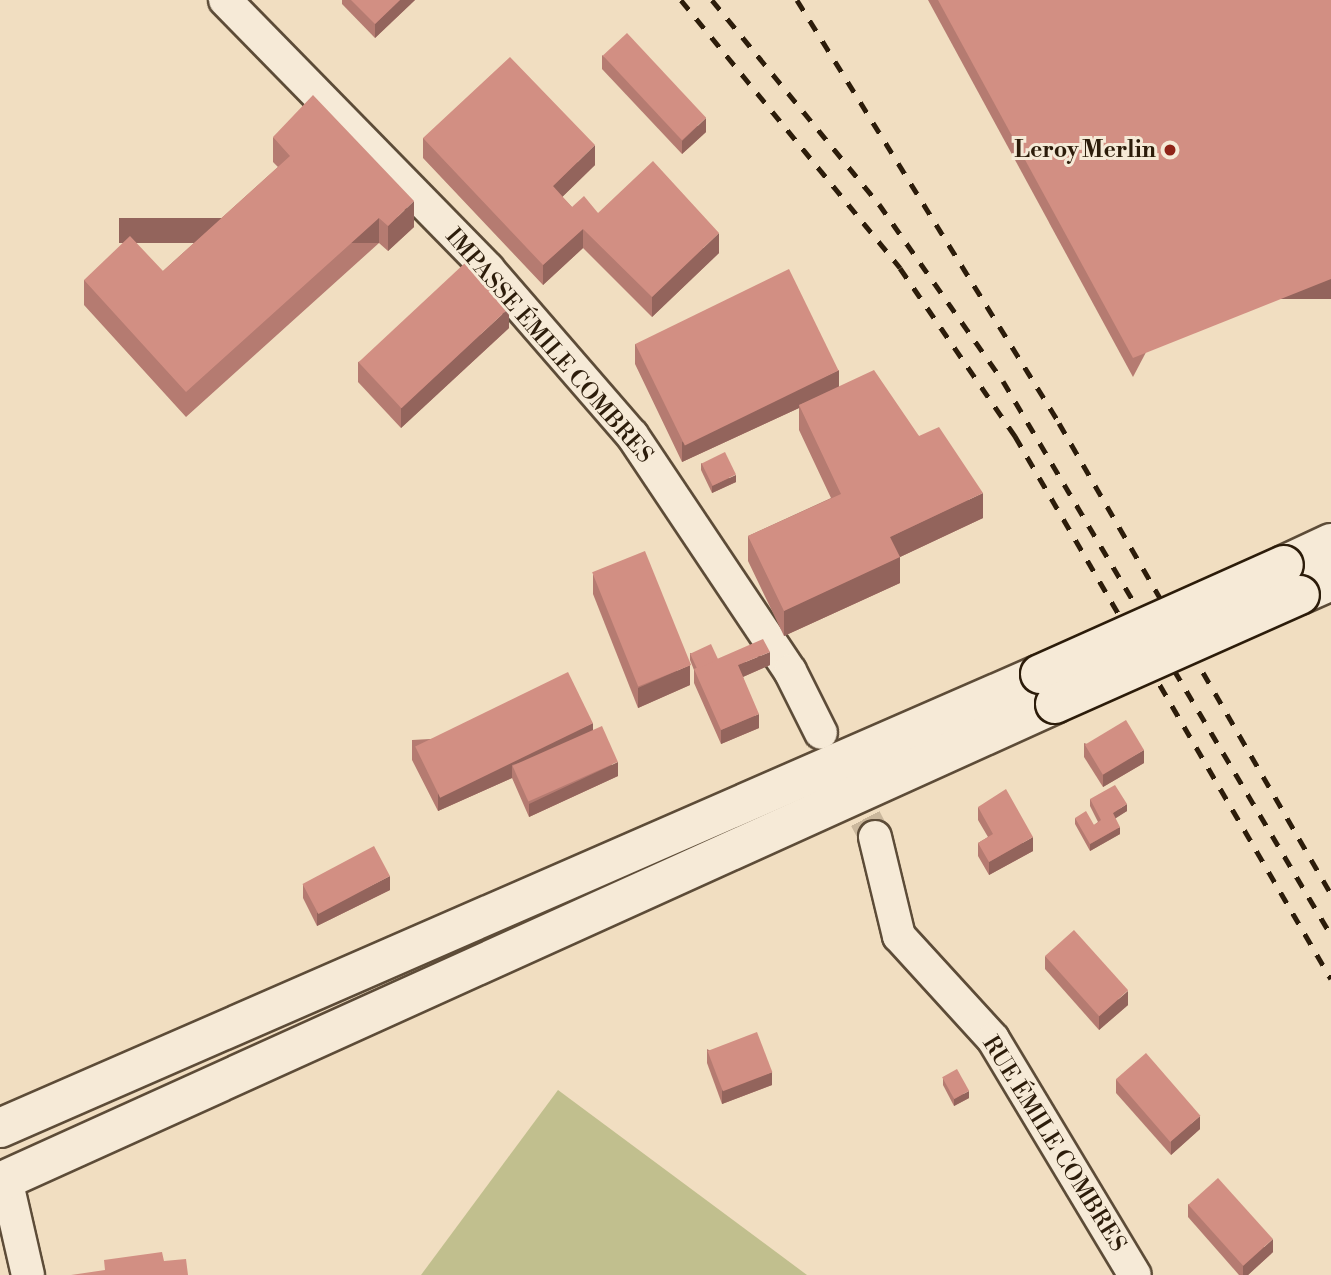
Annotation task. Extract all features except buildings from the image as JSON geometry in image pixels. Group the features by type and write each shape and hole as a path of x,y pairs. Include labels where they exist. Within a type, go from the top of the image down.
{"street":[{"name":"IMPASSE ÉMILE COMBRES","path":"225,0 488,269 632,435 790,671 821,733"},
{"path":"0,1128 1305,580 1331,543"},
{"path":"27,1275 3,1180 1047,689"},
{"name":"RUE ÉMILE COMBRES","path":"875,837 899,936 993,1039 1135,1275"}],"shaded area":[{"path":"558,1090 807,1275 421,1275"}],"tunnel":[{"path":"843,776 875,837"}],"railway":[{"path":"681,0 900,268 1015,436 1331,979"},
{"path":"712,0 879,204 1003,381 1331,935"},
{"path":"797,0 1059,423 1331,894"}],"place":[{"name":"Leroy Merlin","path":"1170,150"}]}
